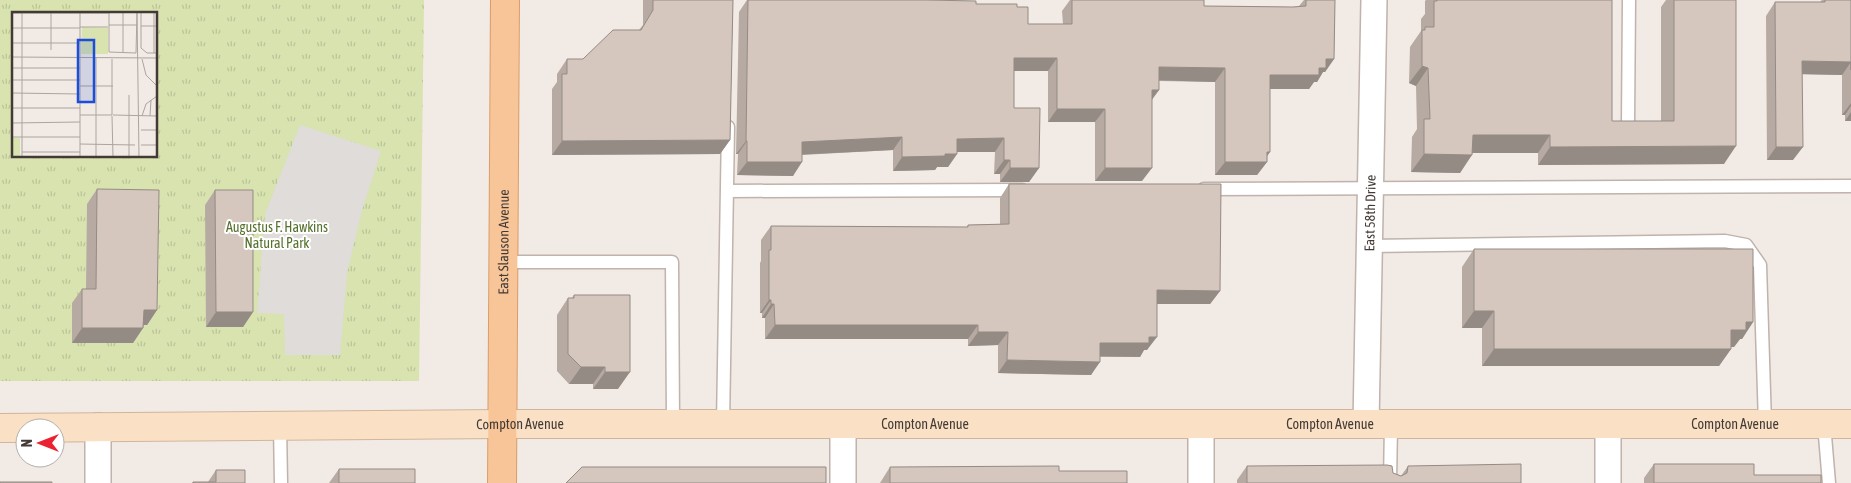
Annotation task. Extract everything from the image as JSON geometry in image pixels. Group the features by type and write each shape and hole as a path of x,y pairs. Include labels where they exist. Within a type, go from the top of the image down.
{"main road":[{"name":"East Slauson Avenue","path":"502,483 505,0"},
{"name":"Compton Avenue","path":"0,428 280,425 442,426 502,424 1851,424"}],"street":[{"name":"East 58th Drive","path":"1374,0 1370,246 1378,424"},
{"path":"843,424 844,483"},
{"path":"1201,424 1201,483"},
{"path":"1608,424 1608,483"},
{"path":"98,426 98,483"}],"lane":[{"path":"1628,124 1630,0"},
{"path":"723,424 728,114"},
{"path":"1192,189 1851,186"},
{"path":"727,191 1034,190"},
{"path":"1370,246 1725,241 1746,245 1760,265 1764,424"},
{"path":"503,262 672,262 673,424"},
{"path":"1378,424 1390,483"},
{"path":"1824,424 1829,483"},
{"path":"280,425 281,483"}],"green space":[{"name":"Augustus F. Hawkins Natural Park","path":"0,0 424,0 419,381 0,381"}],"shaded area":[{"path":"300,125 381,151 362,210 347,273 340,355 285,355 284,314 257,313 265,214"}],"building":[{"path":"653,0 733,0 730,140 562,141 562,74 567,74 567,59 583,59 613,30 641,30 653,10"},
{"path":"748,0 927,0 976,1 976,4 1017,4 1017,7 1028,7 1028,24 1072,24 1072,0 1204,0 1204,6 1293,7 1306,6 1306,0 1335,0 1334,59 1326,59 1326,68 1319,68 1319,75 1270,75 1270,152 1267,152 1267,162 1225,162 1225,68 1159,67 1159,90 1152,90 1152,168 1105,168 1105,109 1057,109 1057,58 1014,58 1014,108 1040,108 1039,168 1010,168 1010,160 1004,160 1004,138 957,139 957,154 902,157 902,137 802,142 802,162 747,162"},
{"path":"1612,0 1612,121 1674,121 1674,0 1736,0 1736,146 1550,147 1550,135 1473,135 1472,155 1424,154 1424,119 1430,119 1428,68 1422,66 1422,30 1425,30 1425,27 1434,27 1434,1"},
{"path":"1825,0 1851,0 1851,62 1802,61 1803,147 1776,147 1775,2 1825,2"},
{"path":"1009,184 1221,184 1220,291 1157,290 1157,337 1149,337 1149,343 1100,343 1100,362 1007,360 1008,332 978,332 978,325 775,325 774,304 771,304 771,300 769,300 771,226 968,227 968,225 1009,224"},
{"path":"97,189 159,190 157,310 144,310 143,328 82,328 82,289 96,289"},
{"path":"215,190 253,190 253,312 216,312"},
{"path":"1474,249 1753,249 1753,322 1746,322 1746,330 1731,330 1731,349 1494,349 1494,311 1474,311"},
{"path":"574,295 630,295 630,372 605,372 605,367 581,367 568,354 568,298 574,298"},
{"path":"1521,464 1521,483 1247,483 1247,466 1387,465 1392,466 1393,473 1401,476 1407,473 1408,466"},
{"path":"1654,464 1754,464 1754,475 1821,475 1821,483 1654,483"},
{"path":"1059,466 1059,471 1127,471 1127,483 890,483 890,467"},
{"path":"582,467 826,467 826,483 566,483"},
{"path":"339,469 415,469 415,483 339,483"},
{"path":"216,470 245,470 245,483 193,483 216,482"},
{"path":"52,482 52,483 0,483"}]}
